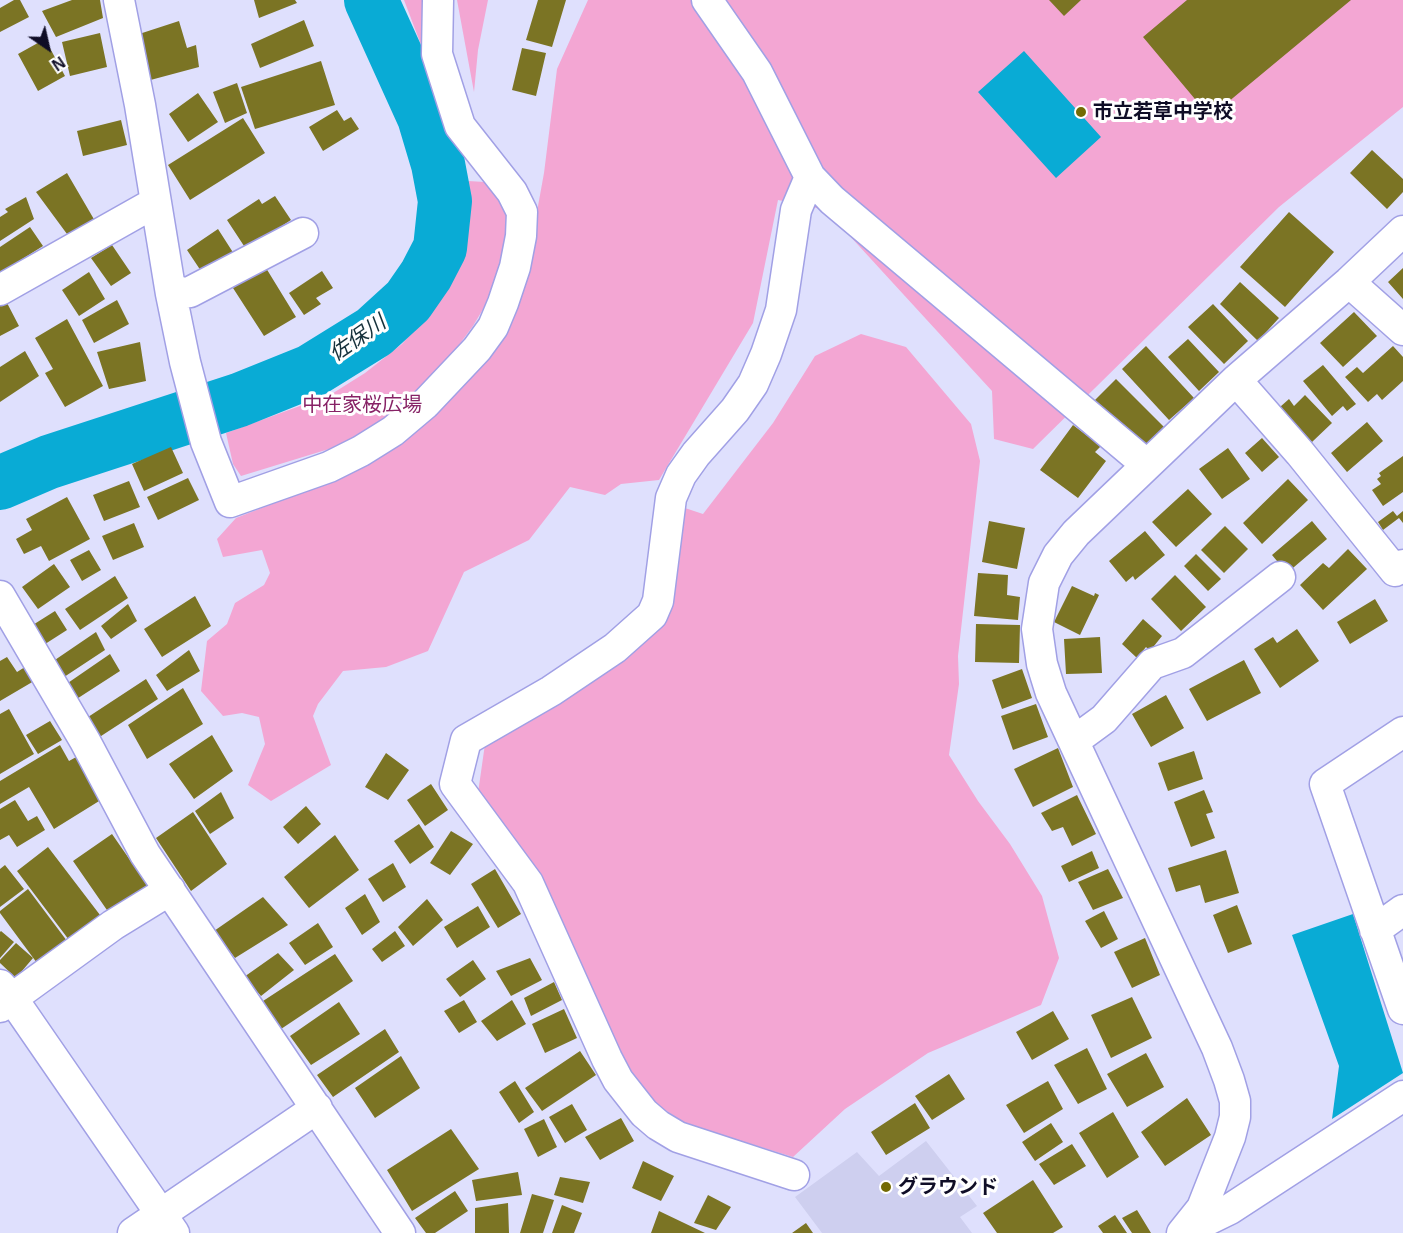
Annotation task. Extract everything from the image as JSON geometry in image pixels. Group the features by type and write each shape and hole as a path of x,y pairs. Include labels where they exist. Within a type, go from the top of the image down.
{"street":[{"path":"119,0 140,105 171,294 189,379 206,442 230,502 329,467 393,431 425,404 477,349 493,327 515,267 521,236 522,212 512,192 459,126 437,54 438,0"},
{"path":"707,0 757,72 810,177 841,207 1147,465"},
{"path":"794,1175 678,1137 644,1113 618,1080 607,1059 528,883 455,784 466,740 551,691 615,648 652,615 658,601 671,498 681,475 696,454 735,410 753,384 766,354 781,310 796,210 810,177"},
{"path":"0,290 156,202"},
{"path":"1182,1233 1202,1208 1230,1137 1235,1117 1234,1101 1217,1048 1158,927 1051,693 1042,664 1038,629 1039,606 1044,584 1058,555 1076,533 1236,380 1349,282 1403,231"},
{"path":"171,294 190,292 303,233"},
{"path":"1349,282 1403,330"},
{"path":"1236,380 1300,453 1395,571 1403,565"},
{"path":"1074,741 1104,719 1152,664 1184,653 1281,577"},
{"path":"0,596 85,741 145,854 400,1233"},
{"path":"1403,732 1325,784 1403,1010"},
{"path":"168,1223 4,997 170,890"},
{"path":"1375,930 1403,910"},
{"path":"1182,1233 1230,1209 1403,1096"},
{"path":"133,1233 168,1223 317,1108"}],"shaded area":[{"name":"グラウンド","path":"926,1141 977,1206 960,1217 972,1233 822,1233 795,1197 857,1152 879,1176"}],"green space":[{"path":"404,0 422,0 423,50"},
{"path":"457,0 488,0 478,50 474,92"},
{"path":"588,0 1403,0 1403,107 1279,207 1033,449 994,439 992,391 826,210 778,200 753,323 659,480 621,484 605,495 570,487 529,540 464,572 428,651 386,667 343,671 318,704 313,716 331,765 271,801 248,785 265,744 259,717 242,713 223,716 201,691 207,641 227,624 235,603 264,585 270,573 262,550 223,557 217,539 236,518 343,476 425,423 463,387 487,358 528,261 544,173 557,69"},
{"name":"中在家桜広場","path":"468,181 485,182 496,193 506,208 508,228 492,294 453,353 378,426 329,449 241,476 233,464 226,433 330,395 365,373 402,344 432,310 452,272 462,244 469,207"},
{"path":"861,334 906,347 971,424 980,461 958,656 959,684 949,755 978,801 1010,844 1042,896 1059,958 1041,1005 928,1053 845,1109 793,1157 686,1124 655,1103 618,1057 478,793 485,744 568,698 631,653 682,507 703,514 773,423 815,356"}],"water":[{"path":"1024,51 1101,137 1056,178 978,92"},
{"path":"1353,914 1403,1073 1332,1119 1339,1066 1292,935"}],"building":[{"path":"14,0 20,0 29,17 0,32 0,8"},
{"path":"72,0 100,0 103,18 56,37 42,11"},
{"path":"254,0 295,0 297,3 259,18"},
{"path":"538,0 566,0 552,47 526,40"},
{"path":"1049,0 1081,0 1064,16"},
{"path":"1187,0 1351,0 1210,117 1143,37"},
{"path":"304,20 314,46 260,68 251,44"},
{"path":"179,21 187,48 196,45 199,67 143,82 133,36"},
{"path":"100,33 107,67 70,76 62,42"},
{"path":"45,39 65,76 38,91 18,54"},
{"path":"522,48 546,53 536,96 512,90"},
{"path":"321,61 335,105 255,129 241,87"},
{"path":"237,83 247,113 225,123 213,92"},
{"path":"198,93 218,122 188,142 169,114"},
{"path":"337,110 344,121 351,117 359,129 323,151 309,127"},
{"path":"243,118 265,153 190,200 168,165"},
{"path":"121,120 127,145 83,156 77,131"},
{"path":"1372,150 1403,179 1403,192 1387,209 1350,173"},
{"path":"67,173 95,221 67,234 36,192"},
{"path":"275,196 291,220 246,249 227,220 259,199 262,204"},
{"path":"26,197 34,219 0,241 0,217 8,212 5,209"},
{"path":"1289,212 1334,252 1285,307 1240,267"},
{"path":"30,227 43,246 0,273 0,247"},
{"path":"218,229 234,254 203,274 187,250"},
{"path":"112,245 131,273 111,286 91,258"},
{"path":"266,268 296,317 264,336 233,288"},
{"path":"1403,268 1403,299 1388,282"},
{"path":"322,271 333,288 316,298 321,304 304,315 289,293"},
{"path":"89,272 105,299 79,316 62,290"},
{"path":"1240,282 1279,318 1258,341 1220,304"},
{"path":"117,300 129,324 94,343 82,320"},
{"path":"6,301 19,326 0,336 0,305"},
{"path":"1213,304 1248,341 1224,364 1188,327"},
{"path":"1354,312 1377,336 1343,367 1320,343"},
{"path":"67,319 103,386 65,407 45,373 53,369 35,338"},
{"path":"1188,339 1219,372 1199,391 1168,357"},
{"path":"140,342 146,381 109,389 97,352"},
{"path":"1146,346 1194,398 1169,420 1122,369"},
{"path":"1393,346 1403,357 1403,381 1382,400 1377,394 1368,402 1345,377 1357,367 1363,373"},
{"path":"25,351 39,376 0,402 0,367"},
{"path":"1323,365 1356,404 1347,411 1343,406 1332,416 1303,381"},
{"path":"1116,379 1164,427 1142,449 1094,401"},
{"path":"1305,395 1332,423 1312,442 1280,407 1289,399 1294,406"},
{"path":"1367,422 1383,441 1347,472 1331,453"},
{"path":"1073,425 1101,446 1095,452 1106,461 1078,498 1040,470"},
{"path":"1262,438 1279,457 1262,472 1245,453"},
{"path":"171,447 183,473 144,491 132,464"},
{"path":"1228,448 1250,479 1222,499 1199,469"},
{"path":"1403,456 1403,492 1383,506 1372,490 1381,484 1377,479 1381,476 1379,473"},
{"path":"188,478 199,500 158,520 147,497"},
{"path":"1288,479 1308,500 1262,544 1243,523"},
{"path":"129,481 140,507 104,521 93,495"},
{"path":"1188,489 1212,514 1176,547 1152,522"},
{"path":"67,497 90,539 49,561 41,546 24,554 16,539 32,530 26,519"},
{"path":"1393,511 1397,516 1403,511 1403,523 1399,518 1383,530 1378,522"},
{"path":"989,521 1025,528 1017,569 982,562"},
{"path":"1312,521 1327,539 1287,573 1272,555"},
{"path":"134,523 144,547 113,560 102,536"},
{"path":"1225,526 1248,549 1224,573 1201,550"},
{"path":"1145,531 1165,555 1135,580 1133,576 1126,582 1109,561"},
{"path":"1348,549 1367,569 1323,610 1300,585 1323,563 1329,568"},
{"path":"89,550 101,570 82,581 70,560"},
{"path":"1196,554 1221,579 1208,591 1184,566"},
{"path":"54,564 70,587 38,609 22,587"},
{"path":"978,573 1008,575 1007,595 1020,597 1018,620 974,616"},
{"path":"1175,575 1206,607 1181,631 1151,599"},
{"path":"115,576 128,598 80,630 65,609"},
{"path":"1072,586 1094,596 1095,593 1099,595 1080,635 1054,622"},
{"path":"195,596 211,626 162,657 144,629"},
{"path":"1375,599 1388,621 1350,644 1337,622"},
{"path":"128,604 137,621 111,639 101,626"},
{"path":"55,611 67,630 42,646 28,628"},
{"path":"1143,619 1162,636 1150,651 1146,647 1137,658 1122,644"},
{"path":"976,624 1020,625 1019,663 975,662"},
{"path":"1297,629 1319,661 1280,688 1254,649 1273,637 1277,643"},
{"path":"96,632 105,650 58,681 49,664"},
{"path":"1100,637 1102,673 1066,674 1064,639"},
{"path":"189,650 200,671 167,691 156,675"},
{"path":"110,654 120,671 72,702 62,687"},
{"path":"7,657 17,672 25,667 34,681 0,701 0,661"},
{"path":"1244,660 1261,693 1207,721 1189,689"},
{"path":"1022,669 1032,698 1002,709 992,680"},
{"path":"146,679 158,699 98,738 85,719"},
{"path":"183,688 203,724 147,759 128,725"},
{"path":"1166,695 1184,728 1151,747 1132,714"},
{"path":"1036,704 1048,737 1013,750 1001,716"},
{"path":"9,709 34,754 0,774 0,714"},
{"path":"50,721 62,740 38,754 26,735"},
{"path":"212,735 233,771 194,799 169,764"},
{"path":"60,745 69,761 78,756 104,798 54,829 29,787 0,804 0,781"},
{"path":"1058,748 1073,787 1033,807 1014,769"},
{"path":"1194,751 1203,779 1168,791 1158,763"},
{"path":"386,753 409,770 388,800 365,787"},
{"path":"431,784 448,810 425,826 407,800"},
{"path":"1204,790 1213,812 1206,814 1215,838 1191,847 1174,802"},
{"path":"221,792 234,818 210,834 195,811"},
{"path":"1077,795 1096,834 1072,846 1063,827 1052,831 1041,813"},
{"path":"15,800 28,821 37,816 45,830 17,847 9,835 0,840 0,809"},
{"path":"306,806 321,824 298,844 283,827"},
{"path":"193,812 227,864 191,891 156,838"},
{"path":"419,824 434,847 410,864 394,841"},
{"path":"451,831 473,844 450,875 430,863"},
{"path":"112,834 148,886 109,913 73,861"},
{"path":"335,835 359,870 309,908 284,877"},
{"path":"48,847 100,915 69,940 17,871"},
{"path":"1226,850 1239,893 1205,903 1200,885 1176,892 1168,868"},
{"path":"1092,851 1099,868 1069,882 1061,866"},
{"path":"393,863 406,887 383,902 368,879"},
{"path":"5,865 24,889 0,907 0,869"},
{"path":"495,869 521,914 498,928 471,884"},
{"path":"1108,869 1123,898 1093,910 1078,882"},
{"path":"28,889 67,941 37,963 0,913"},
{"path":"365,894 380,922 362,935 345,908"},
{"path":"263,897 288,925 235,958 214,931"},
{"path":"427,899 443,920 413,946 398,927"},
{"path":"1237,905 1252,944 1228,953 1213,915"},
{"path":"478,906 490,927 457,948 444,927"},
{"path":"1104,911 1118,939 1101,948 1085,921"},
{"path":"318,923 333,947 305,965 289,943"},
{"path":"395,931 405,946 382,962 372,949"},
{"path":"0,932 14,942 0,958"},
{"path":"1145,938 1160,975 1132,988 1114,952"},
{"path":"16,943 33,958 16,978 0,963 0,960"},
{"path":"278,953 294,970 261,996 244,977"},
{"path":"335,954 353,981 281,1029 263,1001"},
{"path":"530,958 542,980 511,996 496,971"},
{"path":"473,960 486,979 460,997 446,979"},
{"path":"554,982 562,1000 531,1016 524,998"},
{"path":"1132,997 1152,1038 1111,1058 1091,1015"},
{"path":"464,1000 477,1022 459,1033 444,1011"},
{"path":"512,1000 526,1024 497,1041 481,1021"},
{"path":"339,1002 360,1034 311,1065 290,1036"},
{"path":"564,1009 577,1038 545,1053 532,1024"},
{"path":"1053,1011 1069,1039 1032,1060 1016,1032"},
{"path":"385,1029 399,1052 333,1097 317,1075"},
{"path":"1087,1048 1107,1089 1078,1104 1054,1065"},
{"path":"580,1051 596,1075 542,1111 525,1088"},
{"path":"1146,1053 1164,1087 1127,1107 1107,1074"},
{"path":"401,1056 420,1088 375,1118 355,1088"},
{"path":"949,1074 965,1099 932,1120 915,1096"},
{"path":"515,1081 534,1112 519,1123 499,1092"},
{"path":"1048,1081 1063,1109 1024,1133 1006,1105"},
{"path":"1187,1098 1211,1135 1165,1166 1141,1132"},
{"path":"915,1103 930,1128 886,1155 871,1132"},
{"path":"572,1104 587,1130 565,1143 549,1117"},
{"path":"1113,1112 1139,1157 1107,1178 1079,1133"},
{"path":"621,1118 634,1141 600,1160 585,1137"},
{"path":"544,1119 557,1147 538,1157 524,1129"},
{"path":"1051,1123 1063,1142 1035,1161 1022,1142"},
{"path":"451,1129 479,1169 412,1211 387,1170"},
{"path":"1072,1144 1086,1166 1054,1185 1039,1164"},
{"path":"643,1161 674,1176 661,1201 632,1188"},
{"path":"518,1172 522,1195 476,1201 472,1180"},
{"path":"560,1177 590,1182 583,1203 554,1195"},
{"path":"1033,1180 1063,1227 1053,1233 997,1233 983,1213"},
{"path":"455,1191 468,1211 435,1233 426,1233 415,1218"},
{"path":"532,1194 554,1200 543,1233 520,1233"},
{"path":"708,1195 731,1207 716,1230 694,1223"},
{"path":"508,1203 509,1233 475,1233 475,1208"},
{"path":"562,1205 582,1213 574,1233 552,1233"},
{"path":"1137,1210 1151,1233 1132,1233 1122,1218"},
{"path":"659,1211 705,1233 651,1233"},
{"path":"1115,1215 1127,1233 1103,1233 1098,1226"},
{"path":"806,1223 813,1233 792,1233"}],"waterway":[{"name":"佐保川","path":"0,483 49,462 239,400 311,371 374,332 408,301 426,275 440,248 445,201 438,164 424,117 371,0"}],"place":[{"name":"市立若草中学校","path":"1081,112"},
{"name":"グラウンド","path":"886,1187"}]}
